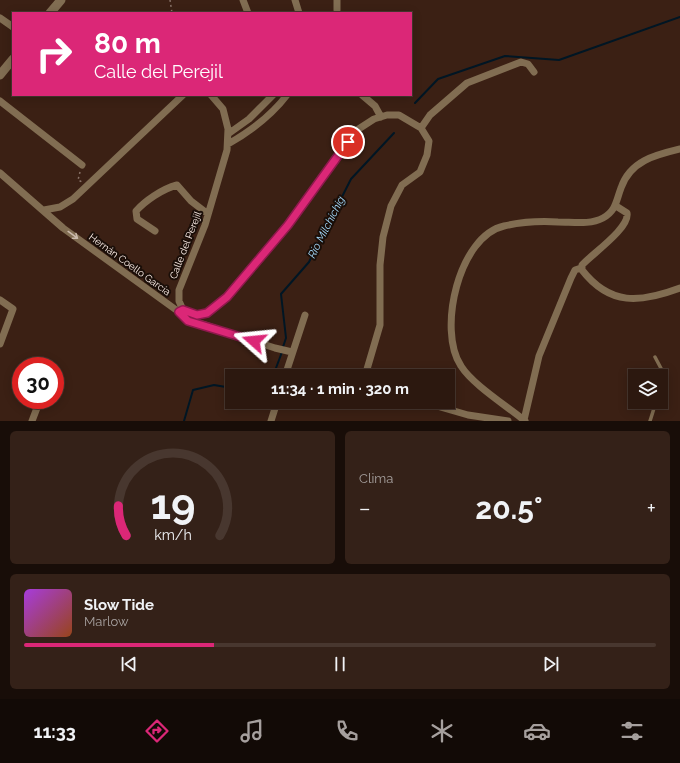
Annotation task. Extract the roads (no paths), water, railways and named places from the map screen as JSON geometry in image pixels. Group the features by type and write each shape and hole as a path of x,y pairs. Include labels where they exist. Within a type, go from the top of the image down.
{"street":[{"path":"51,12 61,0"},
{"path":"243,0 248,12"},
{"path":"295,0 299,12"},
{"path":"337,0 338,10"},
{"path":"0,18 12,26"},
{"path":"0,75 12,59"},
{"path":"421,128 430,115 467,83 521,62 528,64 534,72"},
{"path":"44,210 66,204 112,164 169,106 182,96"},
{"name":"Calle del Perejil","path":"181,311 179,290 208,214 228,150 228,134 223,109 212,96"},
{"path":"228,134 248,119 272,96"},
{"path":"228,144 256,127 286,96"},
{"path":"363,96 374,106 381,117"},
{"path":"0,101 82,165"},
{"path":"181,311 197,315 207,313 227,297 288,225 357,130 365,123 381,117 399,115 421,128 429,141 427,155 420,172 402,185 391,206 383,237 380,265 380,325 367,369"},
{"path":"616,206 628,215 622,226 588,258 582,268 574,270 539,356 524,421 464,371 453,351 451,314 454,295 469,256 475,245 482,237 498,228 531,223 588,222 602,219 612,212 616,206 624,181 632,169 651,156 680,149"},
{"name":"Hernán Coello García","path":"0,173 63,228 181,311 188,321 289,351"},
{"path":"155,231 137,219 136,211 141,205 170,187 177,185 191,202 208,214"},
{"path":"582,268 596,287 614,297 628,299 651,297 680,288"},
{"path":"0,300 13,309 0,344"},
{"path":"286,369 289,351 305,315"},
{"path":"32,421 37,409"},
{"path":"271,421 275,409"},
{"path":"447,409 468,415 508,421"}],"lane":[{"path":"655,357 661,369"},
{"path":"650,421 654,409"}],"waterway":[{"path":"415,103 438,79 505,56 559,60 680,17"},
{"name":"Río Milchichig","path":"283,347 286,338 281,294 309,262 351,179 394,133"},
{"name":"Río Milchichig","path":"276,369 282,352"},
{"name":"Río Milchichig","path":"184,421 193,390 214,385 225,387"}]}
